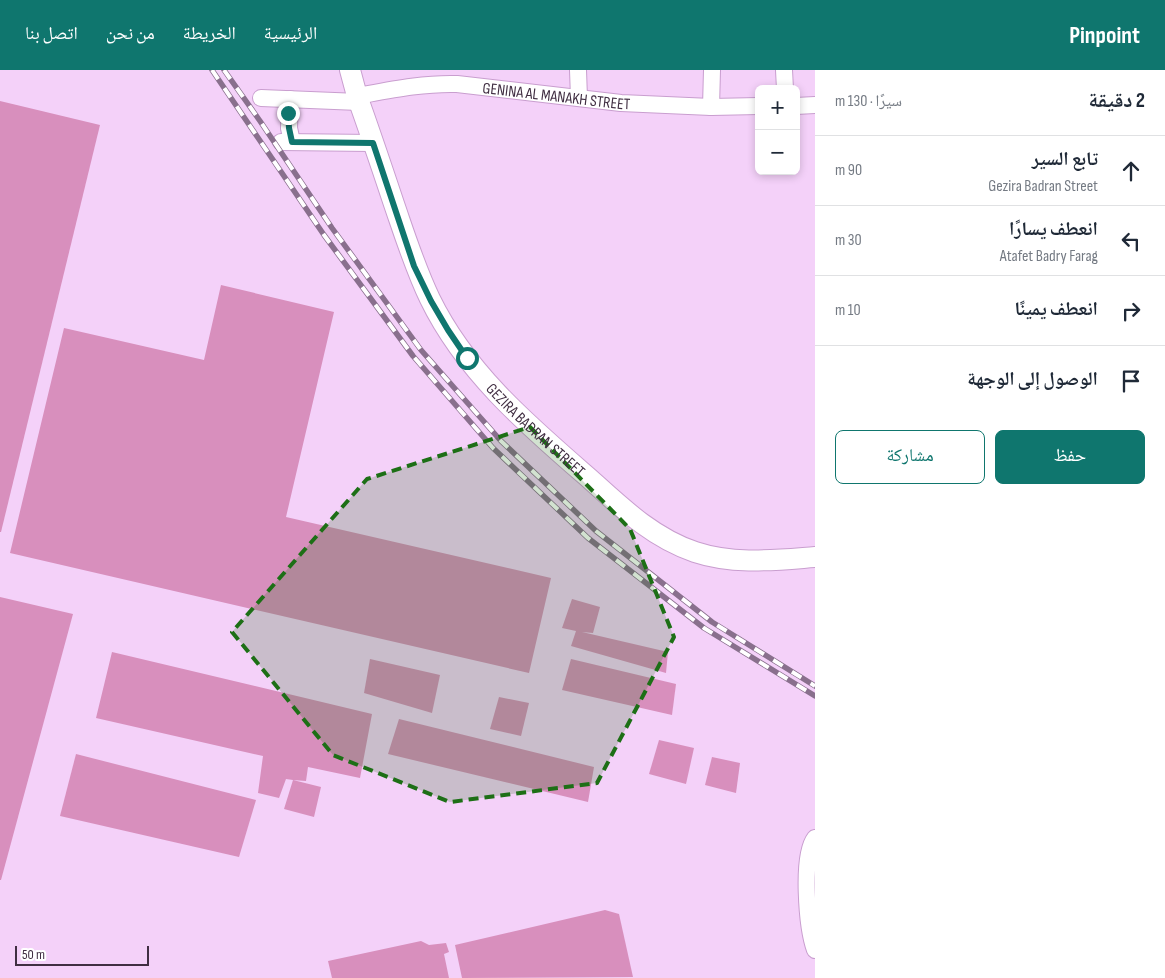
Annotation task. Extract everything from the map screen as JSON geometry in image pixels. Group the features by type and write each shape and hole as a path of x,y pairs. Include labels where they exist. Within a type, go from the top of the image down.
{"street":[{"name":"GEZIRA BADRAN STREET","path":"350,70 414,266 448,330 467,358 507,405 641,524 667,540 695,552 726,559 757,561 815,557"},
{"path":"578,70 579,98"},
{"path":"711,107 712,70"},
{"path":"784,70 786,85"},
{"name":"GENINA AL MANAKH STREET","path":"261,98 358,99 457,77 579,98 621,103 711,107 755,106"},
{"path":"290,99 289,128 286,142 373,143"},
{"path":"800,106 815,105"},
{"path":"815,838 809,855 806,885 808,916 815,950"}],"highlighted area":[{"path":"530,427 630,529 674,637 597,783 450,802 333,755 232,632 367,479"}],"building":[{"path":"0,101 100,125 1,532 0,532"},
{"path":"221,285 334,312 286,517 551,578 529,673 10,553 64,328 204,360"},
{"path":"0,597 73,614 1,880 0,880"},
{"path":"572,599 600,607 593,633 582,632 668,652 666,673 571,646 576,631 562,628"},
{"path":"112,652 372,714 360,778 308,767 306,781 286,779 279,798 258,793 263,756 96,718"},
{"path":"370,659 440,675 432,713 364,693"},
{"path":"571,659 676,684 672,715 562,690"},
{"path":"499,697 529,703 521,736 490,729"},
{"path":"399,719 594,767 588,802 388,754"},
{"path":"659,740 694,748 686,784 649,774"},
{"path":"76,754 256,800 239,857 60,816"},
{"path":"712,757 740,763 736,793 705,785"},
{"path":"293,780 321,787 314,817 284,809"},
{"path":"605,910 619,914 633,977 462,978 455,945"},
{"path":"421,941 429,945 446,943 449,952 444,954 449,978 332,978 328,961"}],"railway":[{"path":"212,70 324,235 413,356 493,448 588,538 704,628 815,696"},
{"path":"224,70 332,228 421,350 501,441 596,531 712,622 815,686"}],"route":[{"path":"288,113 292,142 373,143 414,266 431,301 467,358"}]}
